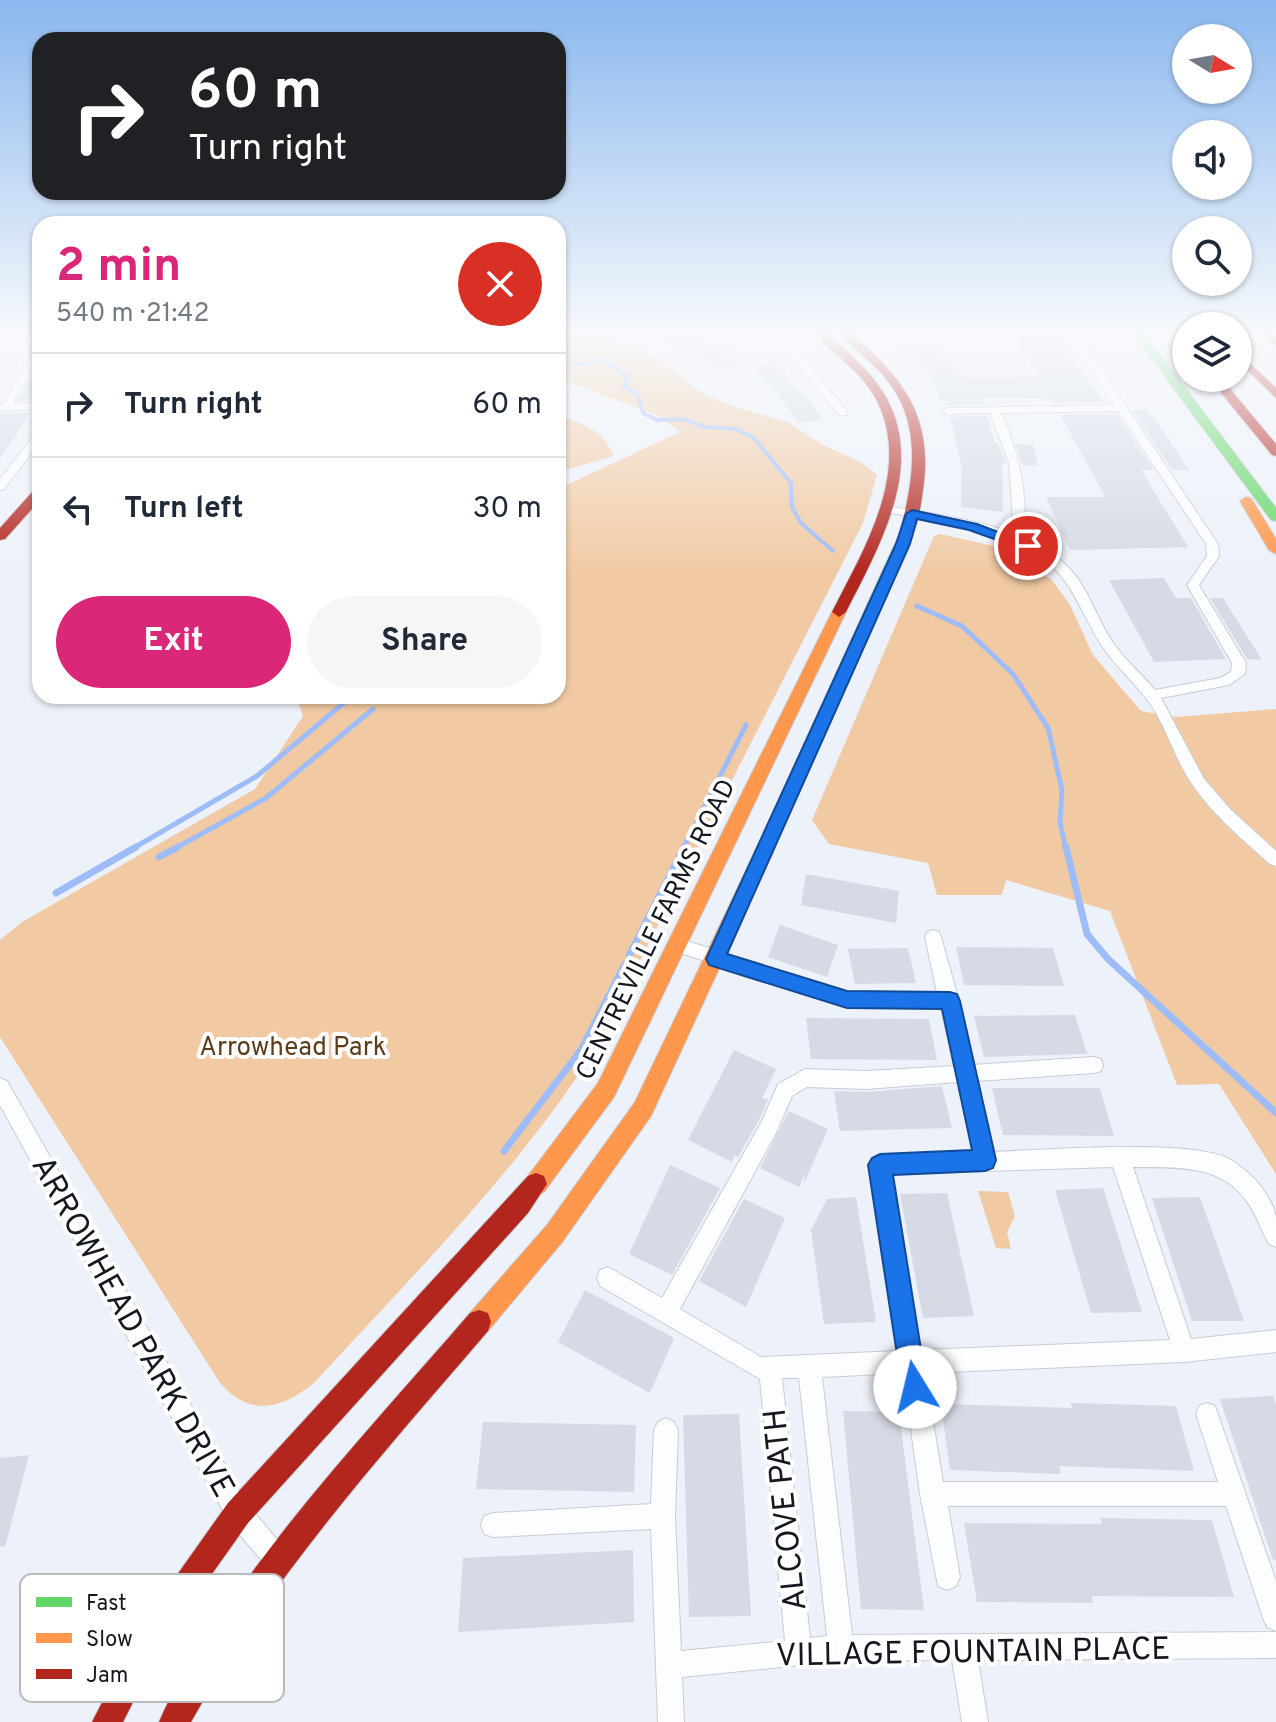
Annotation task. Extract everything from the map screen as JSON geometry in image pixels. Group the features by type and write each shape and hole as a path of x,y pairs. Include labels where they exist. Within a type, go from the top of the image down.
{"main road":[{"name":"CENTREVILLE FARMS ROAD","path":"195,1574 238,1513 520,1205 606,1090 886,509 897,456 890,412"},
{"path":"267,1574 555,1233 643,1109 716,959 903,544 922,459 914,412"},
{"path":"1200,412 1276,550"},
{"path":"1205,412 1276,517"},
{"path":"1220,412 1267,473"},
{"path":"1243,412 1276,452"},
{"path":"0,536 32,501"},
{"name":"CENTREVILLE FARMS ROAD","path":"107,1722 117,1702"},
{"path":"174,1722 184,1702"}],"street":[{"path":"995,412 1010,444 1020,483 1019,520"},
{"path":"1126,412 1212,544 1213,556 1193,585 1239,663 1238,674 1224,682 1152,695"},
{"path":"0,487 32,445"},
{"path":"886,509 1012,538 1045,555 1085,595 1104,640 1124,668 1152,695 1198,782 1214,802 1276,860"},
{"path":"933,937 985,1160"},
{"path":"677,945 847,999 950,1001"},
{"path":"667,1311 769,1127 785,1090 805,1078 866,1080 1094,1065"},
{"name":"ARROWHEAD PARK DRIVE","path":"0,1087 238,1513 277,1559"},
{"path":"1120,1157 1184,1351"},
{"path":"947,1577 880,1165 1120,1157 1188,1159 1224,1166 1253,1192 1276,1237"},
{"path":"608,1278 759,1368 1184,1351 1276,1341"},
{"name":"ALCOVE PATH","path":"809,1364 841,1648"},
{"name":"ALCOVE PATH","path":"770,1367 799,1653"},
{"path":"1207,1414 1276,1618"},
{"path":"666,1430 663,1516 671,1722"},
{"path":"932,1494 1234,1494"},
{"path":"493,1525 663,1516"},
{"name":"VILLAGE FOUNTAIN PLACE","path":"670,1665 841,1648 1276,1645"},
{"path":"963,1647 975,1722"}],"green space":[{"name":"Arrowhead Park","path":"650,412 754,412 788,422 823,445 861,462 877,475 863,523 593,1053 563,1098 496,1182 315,1382 279,1403 267,1406 243,1401 220,1383 0,1037 0,940 22,922 255,789 303,716 299,704 566,704 566,485 680,432"},
{"path":"566,418 592,429 605,440 614,456 566,470"},
{"path":"940,534 1003,548 1052,580 1070,605 1093,655 1141,711 1177,717 1276,709 1276,1174 1219,1084 1177,1085 1110,911 1006,880 1002,895 937,895 928,863 829,844 812,820 934,536"},
{"path":"978,1191 1008,1192 1015,1216 1007,1232 1011,1249 996,1248"}],"building":[{"path":"30,412 0,458 0,414"},
{"path":"791,412 818,412 823,420 798,423"},
{"path":"1134,412 1149,412 1189,470 1172,470"},
{"path":"1116,414 1154,470 1141,470 1188,547 1070,550 1046,497 1106,497 1060,415"},
{"path":"987,416 995,443 998,443 1006,464 1002,463 1003,512 961,507 962,467 950,417"},
{"path":"1016,444 1033,445 1038,466 1022,465"},
{"path":"1164,578 1176,598 1191,598 1226,659 1154,662 1109,580"},
{"path":"1210,598 1223,598 1262,660 1247,659"},
{"path":"806,874 899,891 896,923 801,905"},
{"path":"780,925 838,945 827,977 768,957"},
{"path":"956,947 1053,948 1064,986 964,985"},
{"path":"908,948 916,983 855,984 848,949"},
{"path":"1075,1015 1087,1054 984,1057 974,1016"},
{"path":"806,1018 929,1019 937,1060 811,1059"},
{"path":"734,1050 776,1069 762,1098 768,1100 759,1120 732,1162 688,1140"},
{"path":"942,1086 952,1128 840,1131 834,1091 866,1092"},
{"path":"992,1088 1100,1088 1114,1136 1003,1135"},
{"path":"789,1111 828,1129 805,1181 804,1175 799,1187 760,1168"},
{"path":"670,1165 720,1188 672,1275 629,1254"},
{"path":"1103,1188 1142,1312 1091,1313 1055,1190"},
{"path":"947,1193 974,1316 923,1318 900,1194"},
{"path":"856,1197 876,1322 824,1324 811,1230 827,1199"},
{"path":"1200,1197 1244,1321 1192,1321 1152,1198"},
{"path":"744,1199 785,1218 746,1307 699,1281"},
{"path":"585,1290 674,1338 650,1393 558,1342"},
{"path":"1273,1396 1276,1404 1276,1560 1273,1560 1220,1399"},
{"path":"1071,1403 1176,1406 1194,1471 1059,1466 1061,1474 950,1470 941,1404 1072,1408"},
{"path":"843,1411 899,1412 924,1610 861,1609"},
{"path":"739,1414 751,1616 689,1617 683,1415"},
{"path":"483,1422 636,1425 634,1492 476,1489"},
{"path":"29,1455 5,1547 0,1546 0,1458"},
{"path":"1100,1518 1212,1520 1234,1597 1092,1596 1093,1603 977,1602 964,1523 1102,1524"},
{"path":"633,1550 634,1622 458,1632 463,1558"}],"waterway":[{"path":"643,412 657,420 683,419 705,427 735,429 753,437 791,483 792,507 801,523 833,551"},
{"path":"917,606 962,626 1013,674 1048,728 1062,790 1060,823 1066,849"},
{"path":"132,849 257,776 342,704"},
{"path":"174,849 266,798 373,709"},
{"path":"683,849 746,725"},
{"path":"56,893 136,847"},
{"path":"159,857 178,847"},
{"path":"629,956 684,847"},
{"path":"1066,847 1087,934 1108,959 1276,1113"},
{"path":"504,1151 581,1050 625,964"}],"traffic: fast":[{"path":"1197,412 1276,517"},
{"path":"763,854 906,535"}],"traffic: slow":[{"path":"1246,501 1276,550"},
{"path":"536,1184 606,1090 839,612"},
{"path":"479,1322 555,1233 643,1109 763,854"}],"traffic: jam":[{"path":"839,612 876,536 893,479 896,451 887,412"},
{"path":"906,535 919,472 919,445 911,412"},
{"path":"1243,412 1276,452"},
{"path":"0,536 32,501"},
{"path":"195,1574 238,1513 536,1184"},
{"path":"268,1574 355,1465 479,1322"},
{"path":"107,1722 117,1702"},
{"path":"174,1722 185,1702"}],"route":[{"path":"915,1387 880,1165 985,1160 950,1001 847,999 716,959 903,544 912,514 972,526 1028,546"}]}
